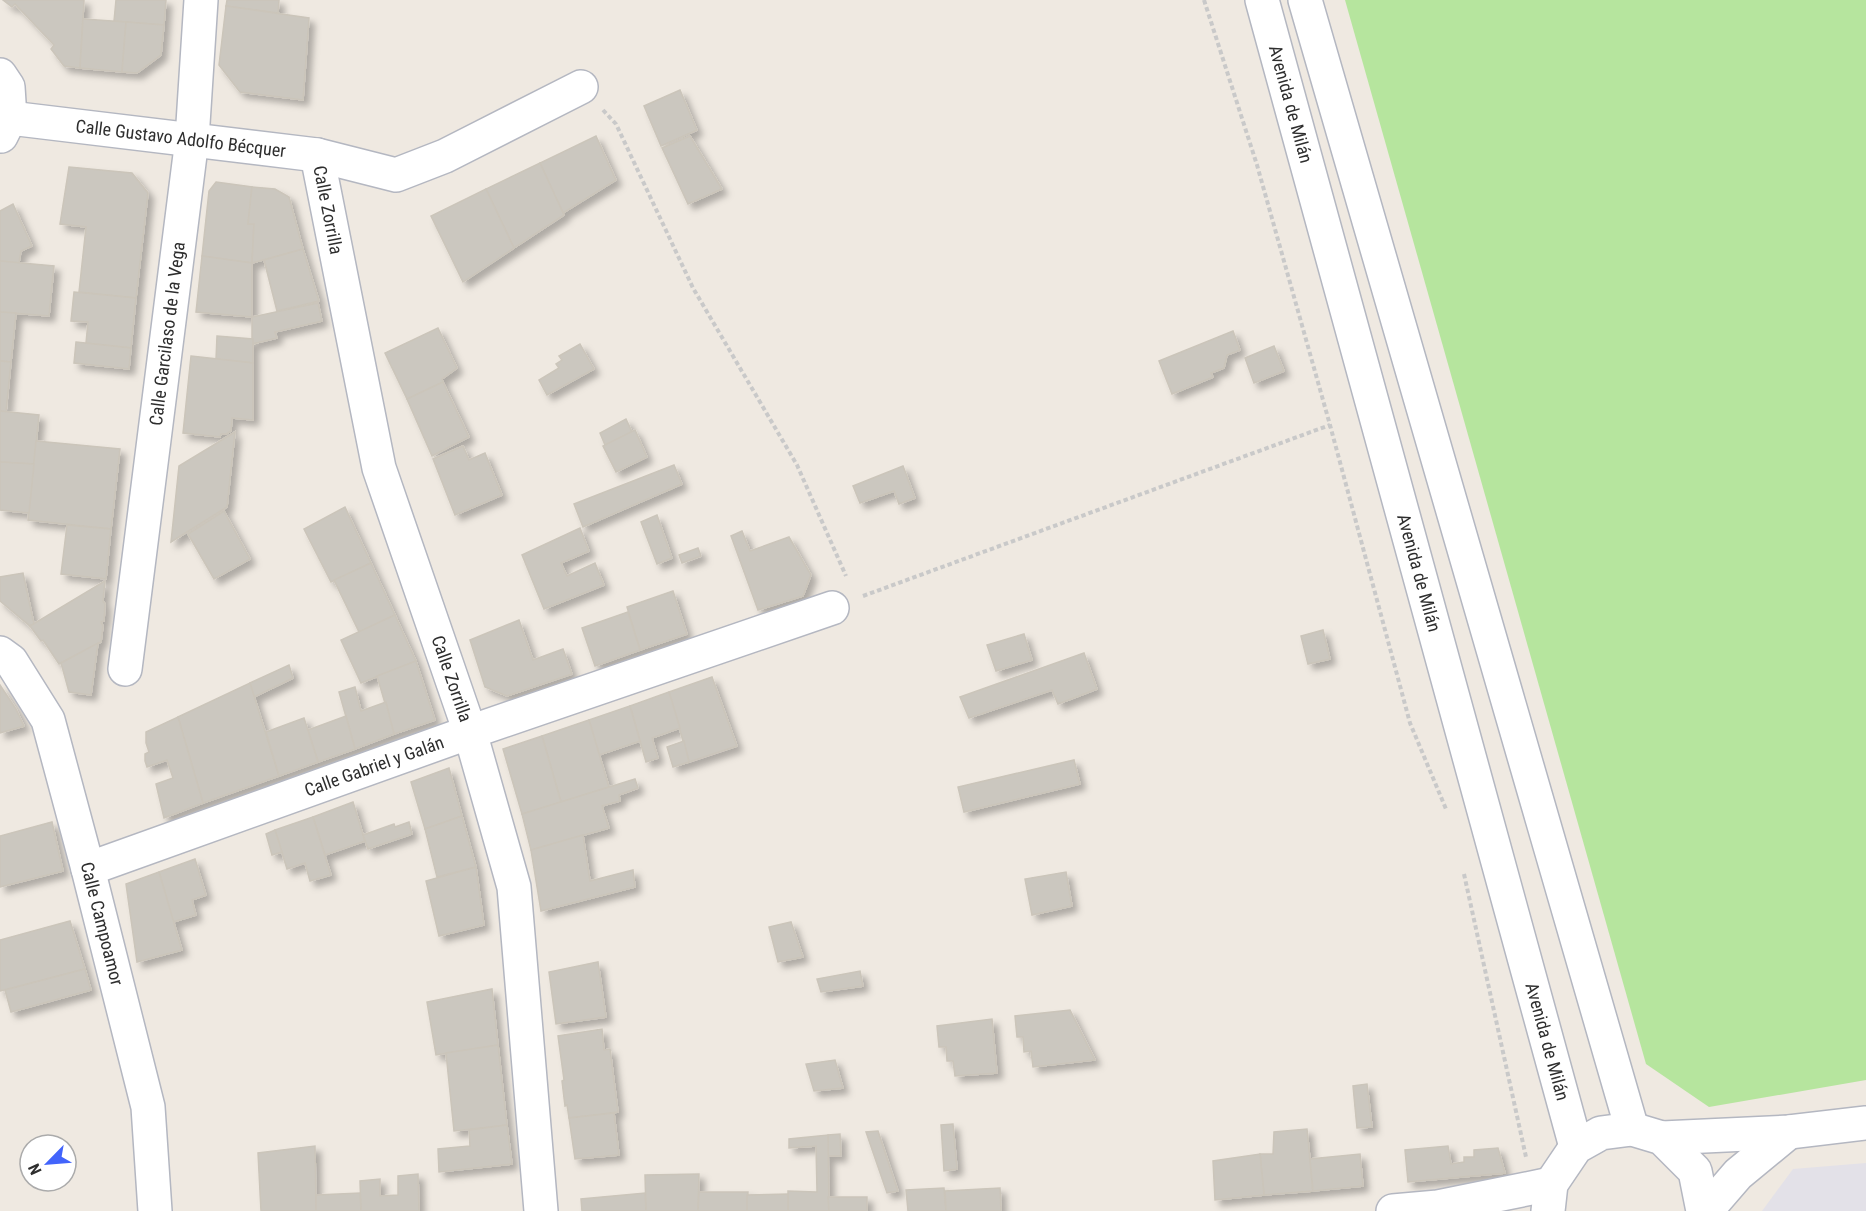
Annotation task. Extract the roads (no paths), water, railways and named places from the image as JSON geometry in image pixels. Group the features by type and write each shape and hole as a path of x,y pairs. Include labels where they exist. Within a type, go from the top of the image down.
{"street":[{"name":"Calle Garcilaso de la Vega","path":"125,669 192,139 201,0"},
{"name":"Avenida de Milán","path":"1262,0 1576,1147"},
{"path":"1305,0 1647,1134 1695,1171 1705,1211"},
{"path":"0,75 8,87 5,128"},
{"name":"Calle Gustavo Adolfo Bécquer","path":"5,128 192,139 316,155 396,175 445,156 581,87"},
{"name":"Calle Zorrilla","path":"316,155 379,468 470,732 514,887 541,1211"},
{"name":"Calle Gabriel y Galán","path":"88,869 470,732 843,603"},
{"name":"Calle Campoamor","path":"0,653 11,661 48,720 148,1107 155,1211"},
{"path":"1393,1211 1446,1209 1544,1194 1576,1147 1601,1133 1789,1132 1866,1123"},
{"path":"1705,1211 1738,1174 1789,1132"}]}
